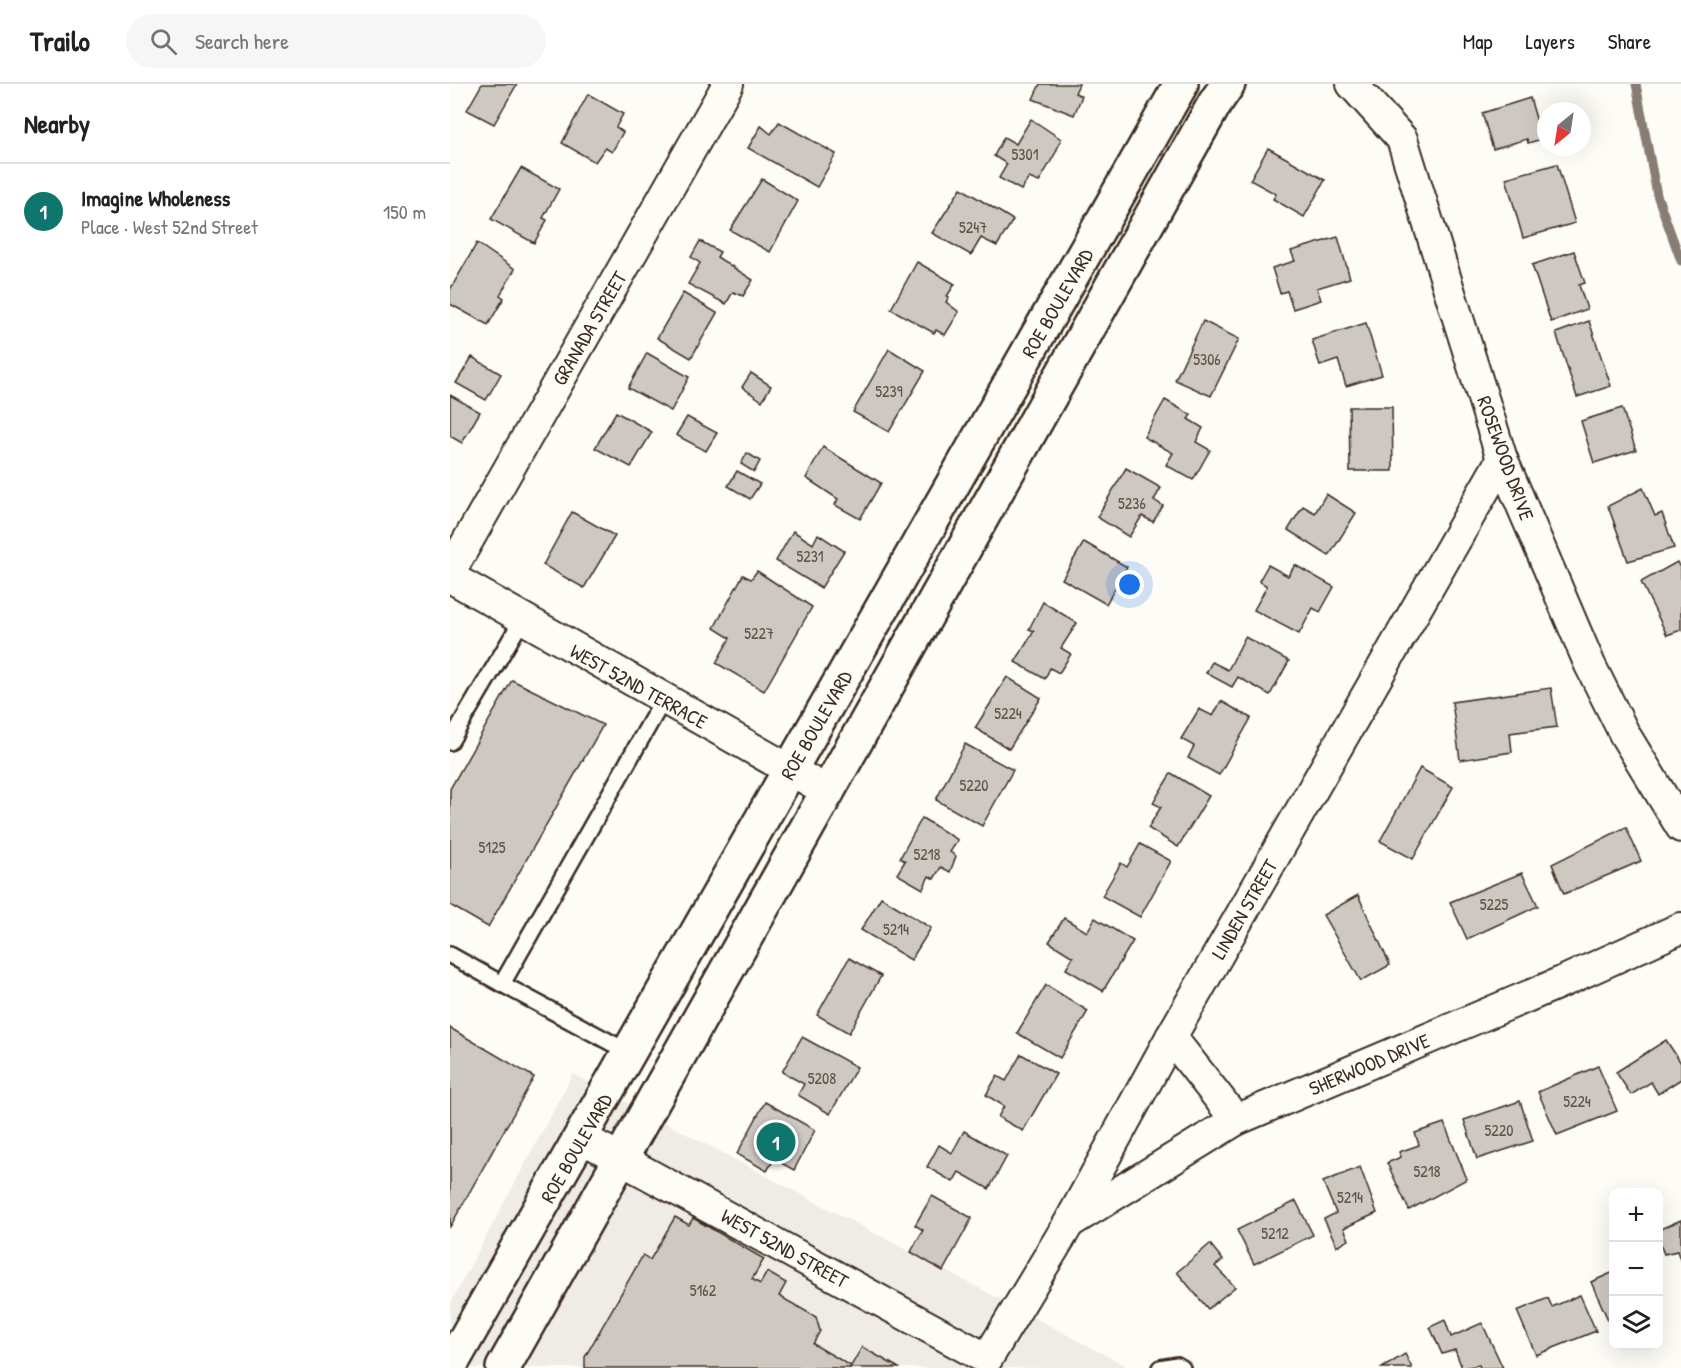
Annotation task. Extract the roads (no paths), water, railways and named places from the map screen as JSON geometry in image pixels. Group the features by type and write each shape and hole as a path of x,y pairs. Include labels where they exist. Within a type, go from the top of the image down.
{"main road":[{"name":"ROE BOULEVARD","path":"450,1366 1181,84"},
{"name":"ROE BOULEVARD","path":"503,1368 1209,113 1228,84"}],"street":[{"name":"GRANADA STREET","path":"450,572 728,84"},
{"name":"ROSEWOOD DRIVE","path":"1352,84 1402,139 1502,459 1590,665 1625,735 1681,827"},
{"name":"LINDEN STREET","path":"994,1364 1171,1037 1502,459"},
{"name":"WEST 52ND TERRACE","path":"450,577 663,700 829,792"},
{"name":"SHERWOOD DRIVE","path":"1069,1222 1236,1120 1681,928"},
{"path":"1171,1037 1236,1120"},
{"name":"WEST 52ND STREET","path":"582,1138 994,1364"}],"lane":[{"path":"450,742 522,620"},
{"path":"502,984 663,700"},
{"path":"450,955 630,1053"},
{"path":"1160,1368 1177,1365 1182,1368"}],"waterway":[{"path":"1636,84 1657,195 1681,261"}],"place":[{"name":"Imagine Wholeness","path":"776,1142"}]}
